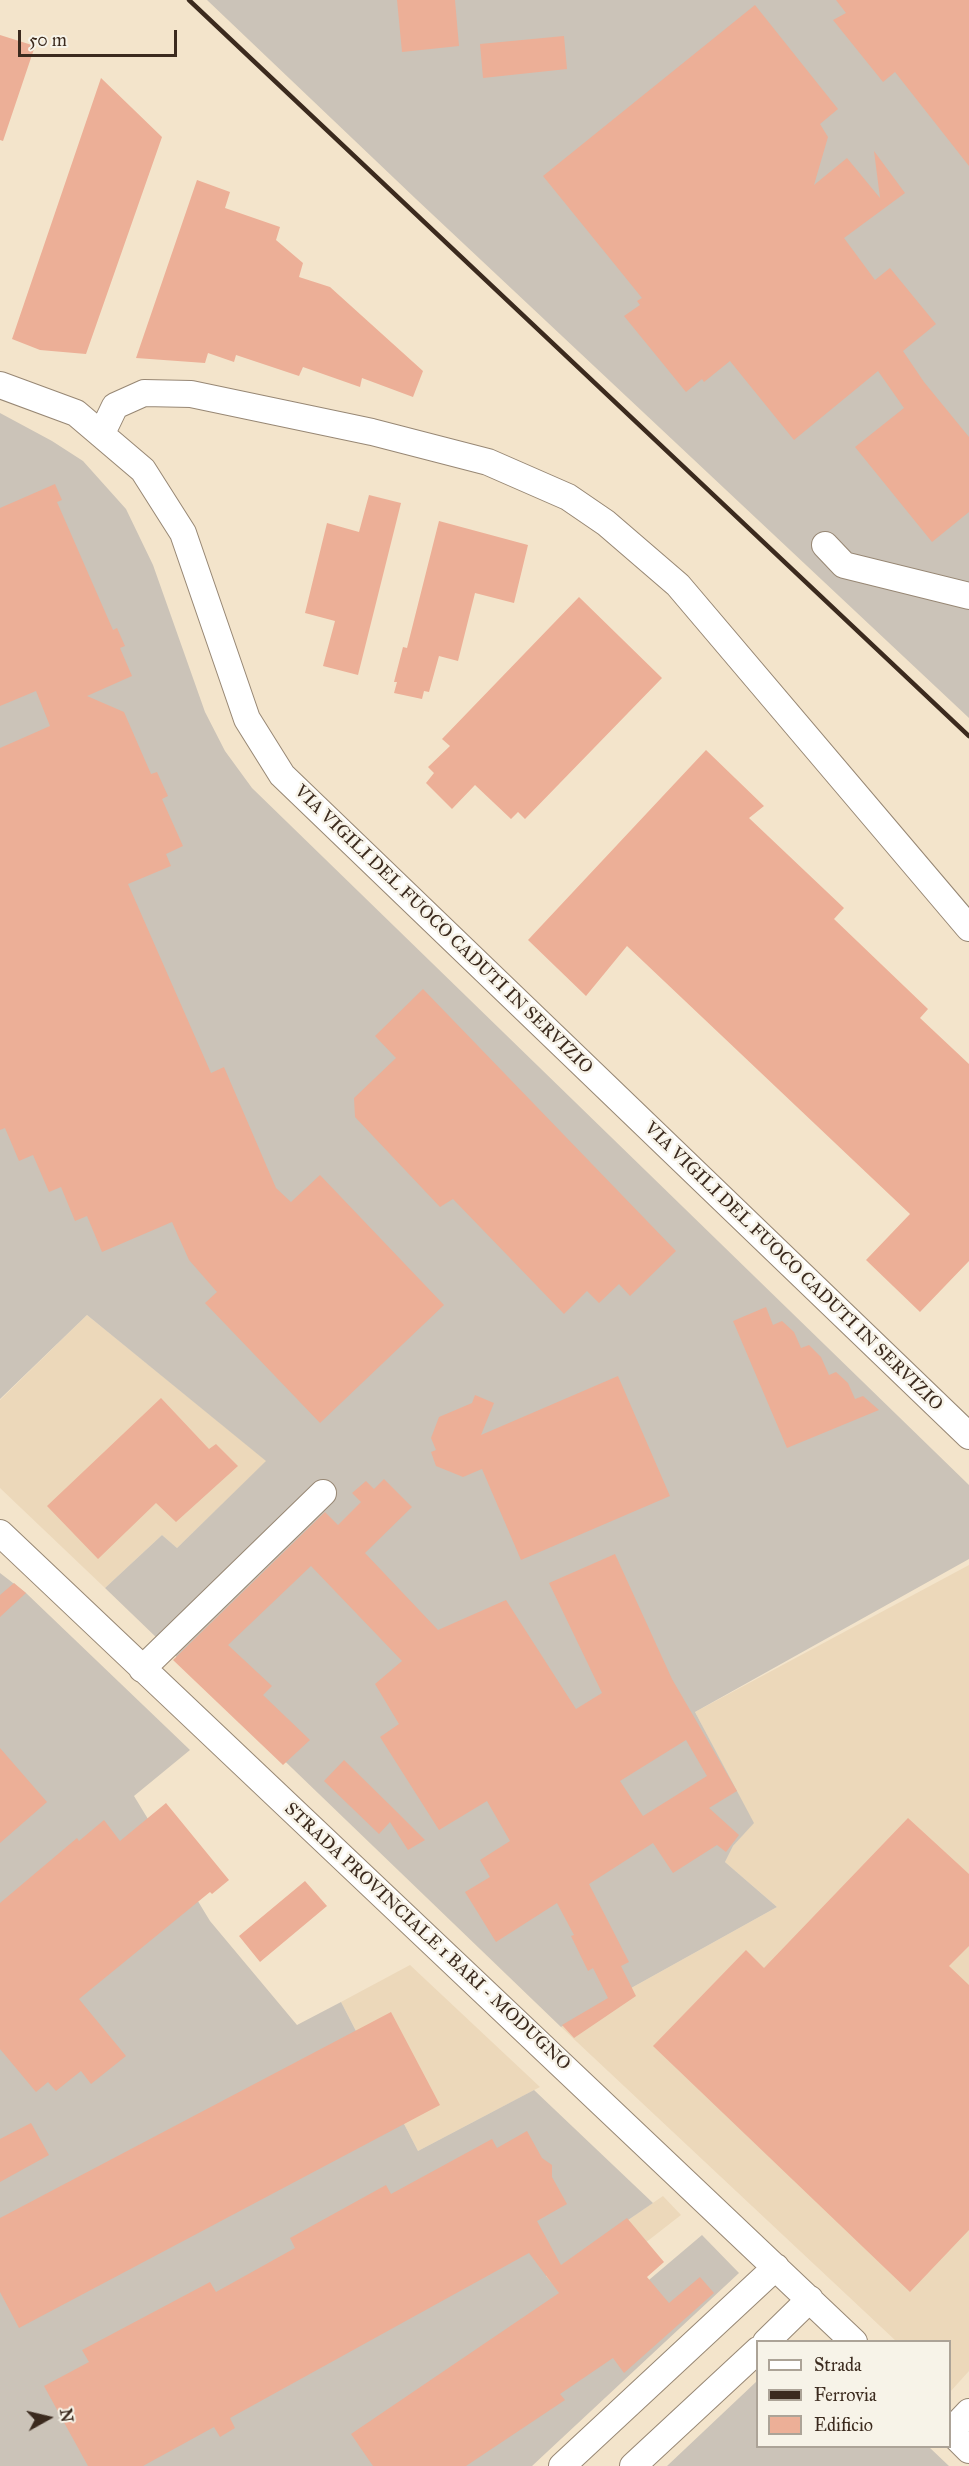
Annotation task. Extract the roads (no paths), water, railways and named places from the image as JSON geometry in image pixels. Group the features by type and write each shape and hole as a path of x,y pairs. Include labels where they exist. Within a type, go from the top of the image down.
{"street":[{"name":"VIA VIGILI DEL FUOCO CADUTI IN SERVIZIO","path":"0,385 76,413 143,470 183,533 247,719 282,775 969,1436"},
{"path":"102,433 115,406 134,397 144,393 191,394 372,432 488,462 568,497 615,530 678,585 969,928"},
{"path":"825,545 844,565 969,596"},
{"path":"142,1669 323,1493"},
{"name":"STRADA PROVINCIALE 1 BARI - MODUGNO","path":"0,1533 852,2340"},
{"path":"561,2466 776,2267"},
{"path":"768,2340 810,2300"},
{"path":"633,2466 756,2352"},
{"path":"951,2431 969,2412"},
{"path":"951,2433 969,2450"}],"railway":[{"path":"189,0 969,736"}]}
